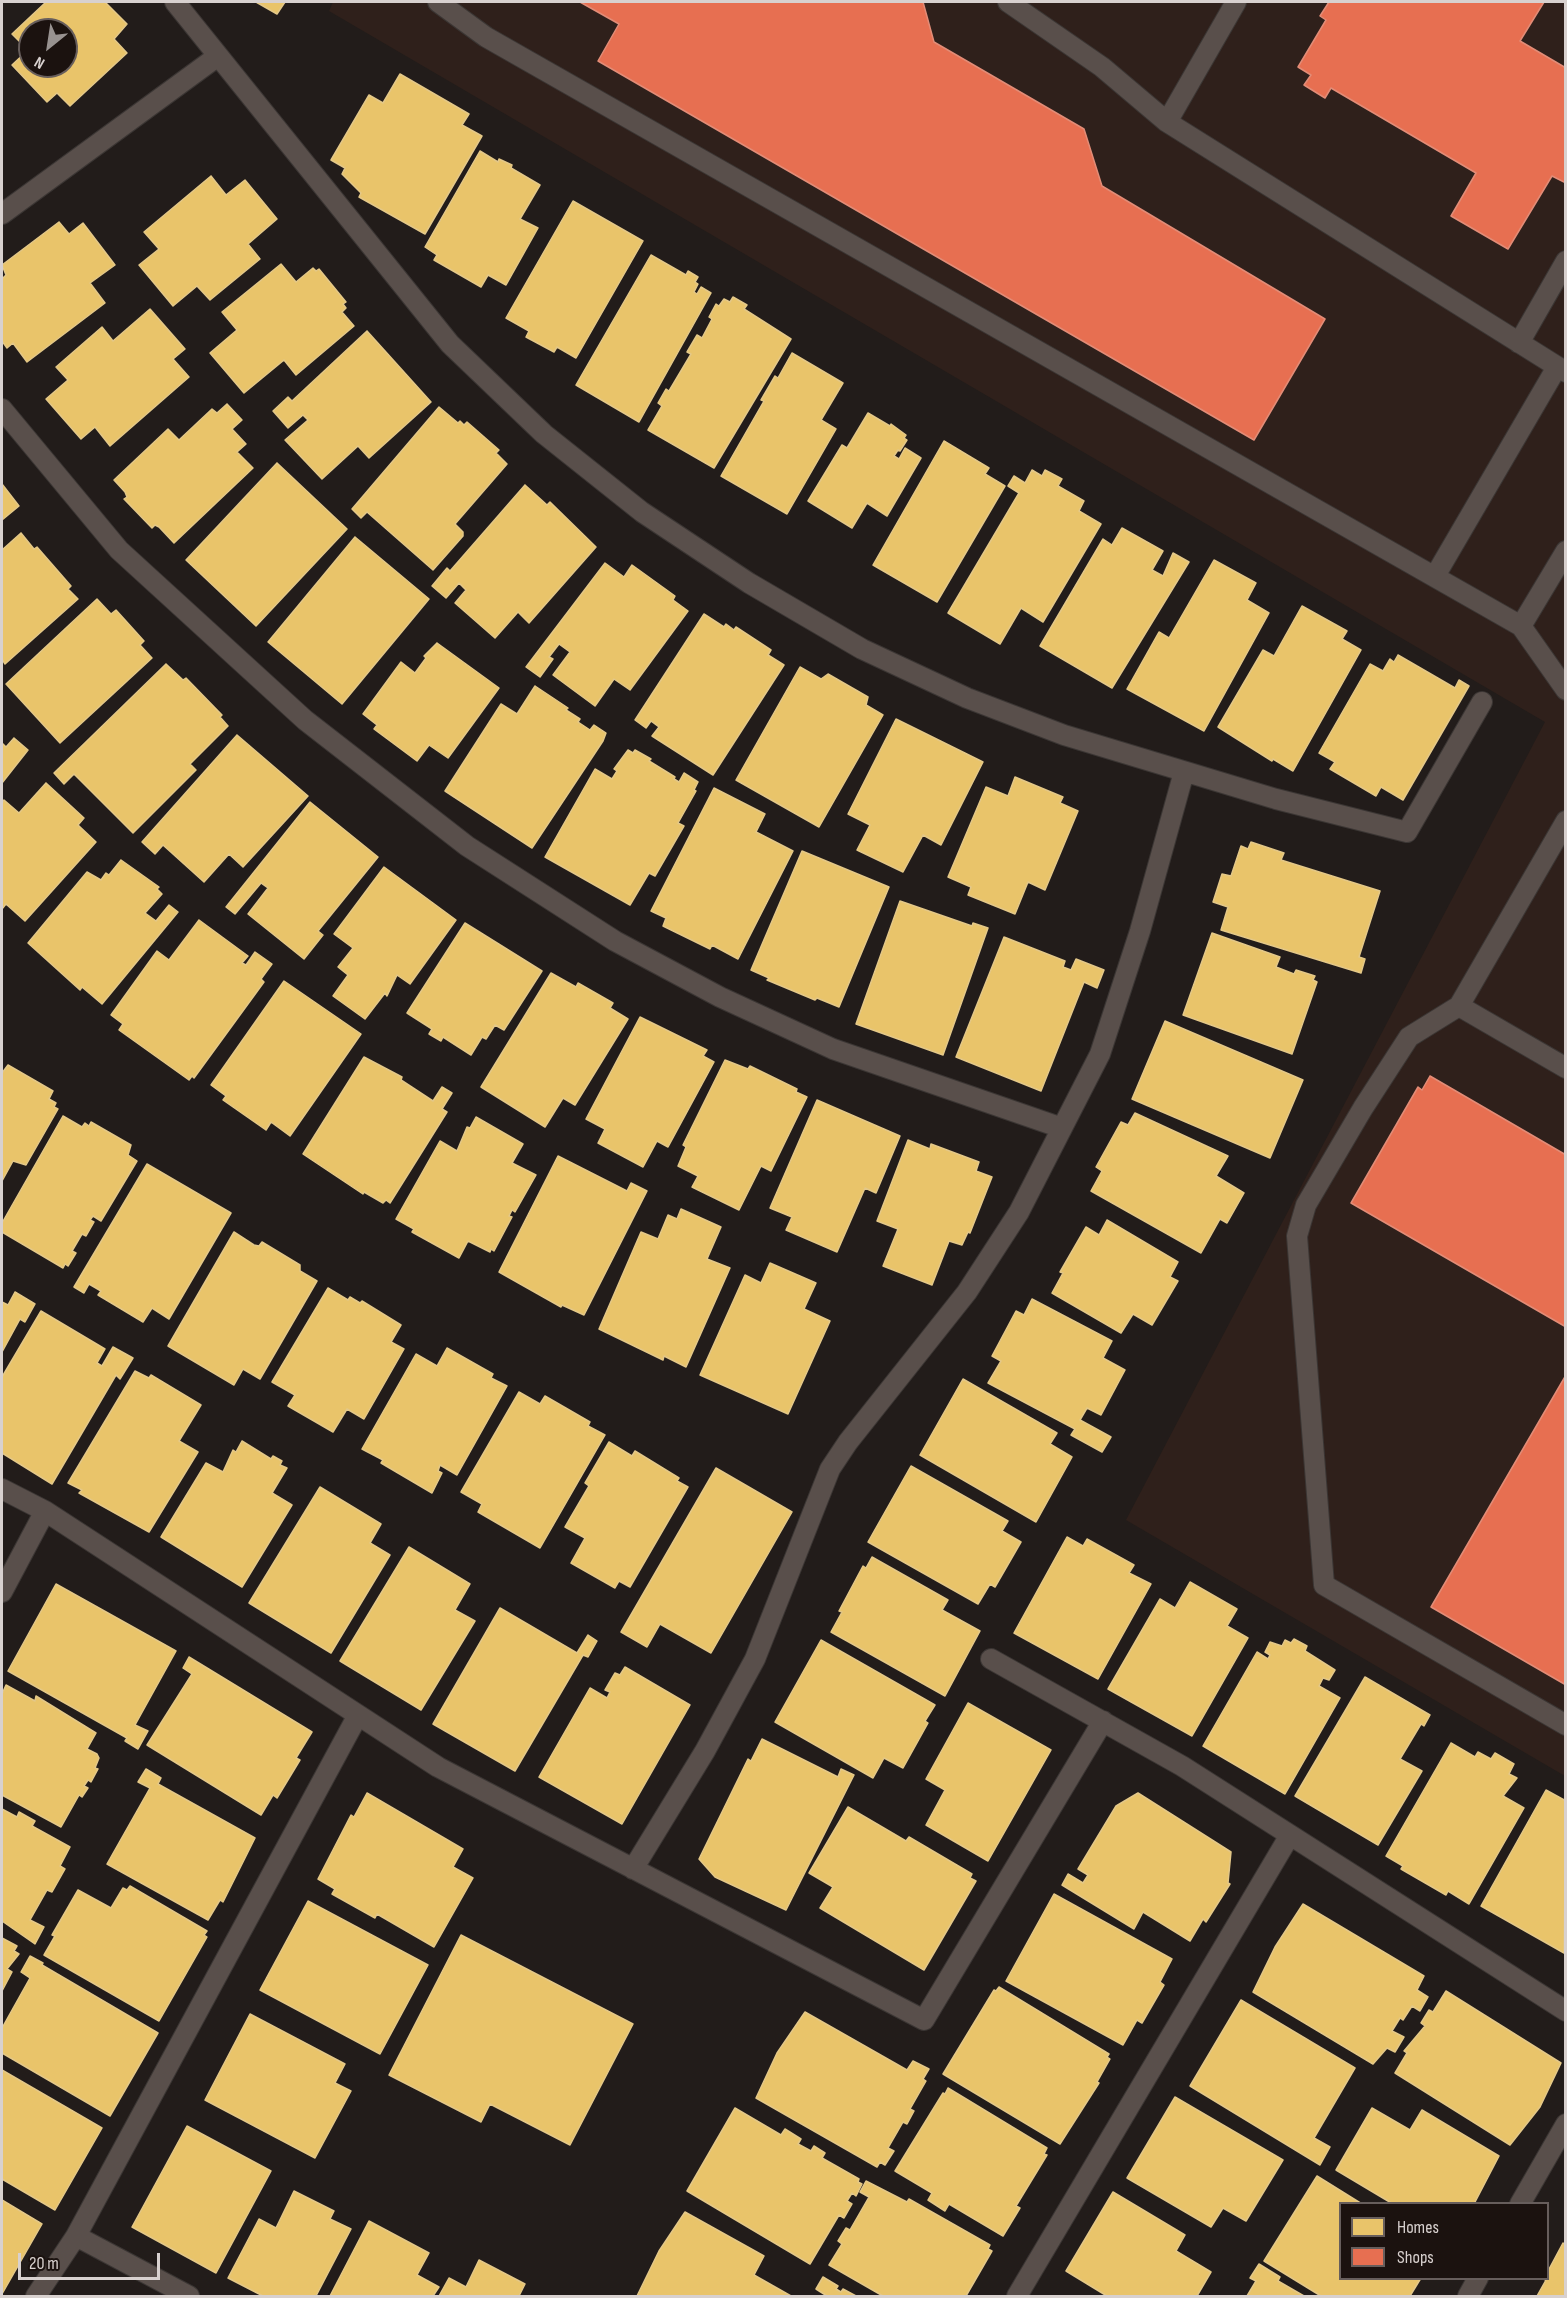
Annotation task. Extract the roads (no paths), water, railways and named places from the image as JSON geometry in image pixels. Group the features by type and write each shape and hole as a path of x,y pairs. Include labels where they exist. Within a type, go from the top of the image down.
{"lane":[{"path":"175,2 450,344 544,434 642,512 749,583 862,650 967,698 1064,735 1276,799 1407,832 1482,702"},
{"path":"438,2 486,37 1521,626 1566,690"},
{"path":"1008,2 1102,67 1167,122 1561,369 1435,576"},
{"path":"1167,122 1236,2"},
{"path":"2,214 218,56"},
{"path":"1519,343 1566,261"},
{"path":"2,409 119,550 305,720 467,846 615,941 720,997 833,1049 1062,1128"},
{"path":"1521,626 1566,551"},
{"path":"633,1869 705,1751 755,1659 830,1469 848,1442 967,1292 1019,1212 1062,1128 1103,1044 1140,931 1184,772"},
{"path":"1566,821 1459,1006 1409,1037 1363,1108 1306,1205 1297,1236 1324,1585 1566,1725"},
{"path":"1459,1006 1566,1068"},
{"path":"2,1489 45,1511 438,1767 924,2020 1103,1721"},
{"path":"2,1592 45,1511"},
{"path":"991,1659 1182,1766 1566,2011"},
{"path":"36,2296 76,2236 358,1715"},
{"path":"1017,2296 1290,1835"},
{"path":"1521,2202 1566,2124"},
{"path":"76,2236 189,2296"},
{"path":"1468,2296 1477,2280"}]}
